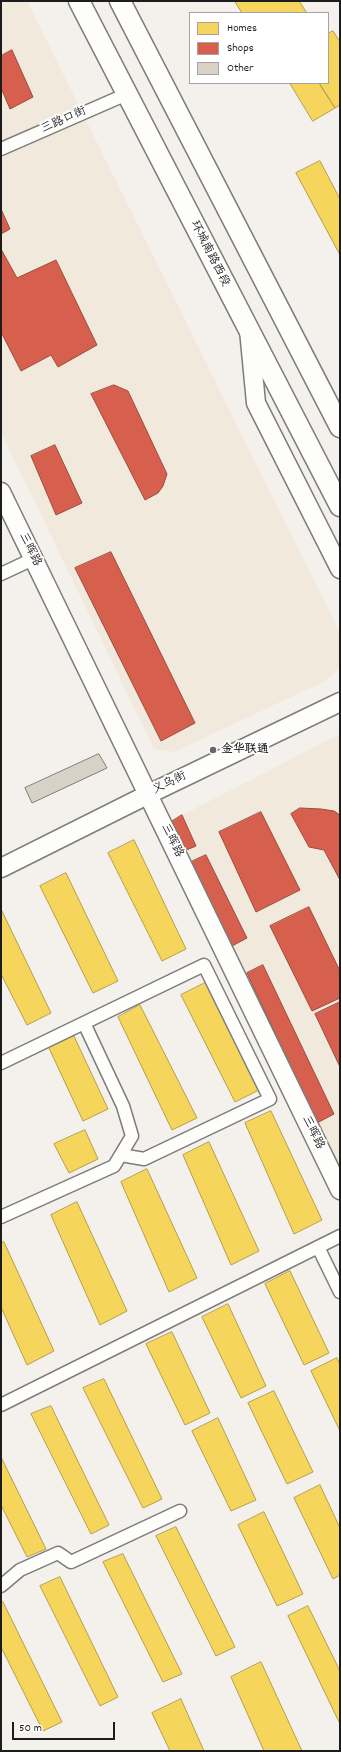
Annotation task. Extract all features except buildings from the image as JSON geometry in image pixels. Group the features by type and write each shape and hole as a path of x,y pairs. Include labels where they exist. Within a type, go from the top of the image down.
{"main road":[{"name":"环城南路西段","path":"79,1 340,506"},
{"path":"120,1 340,427"}],"street":[{"name":"三路口街","path":"1,150 127,94"},
{"path":"249,330 256,403 340,568"},
{"name":"三晖路","path":"1,492 340,1190"},
{"path":"1,574 33,559"},
{"name":"义乌街","path":"1,868 148,794 340,702"},
{"path":"1,1063 204,965 270,1099 144,1159 121,1155"},
{"path":"1,1217 114,1166 132,1136 123,1106 84,1023"},
{"path":"1,1405 340,1236"},
{"path":"318,1247 340,1292"},
{"path":"1,1586 20,1570 58,1553 71,1562 180,1511"}],"shaded area":[{"path":"1,1 27,1 340,633 340,668 325,681 174,752 154,749 1,432"},
{"path":"340,734 340,1168 165,824"}],"place":[{"name":"金华联通","path":"213,750"}]}
